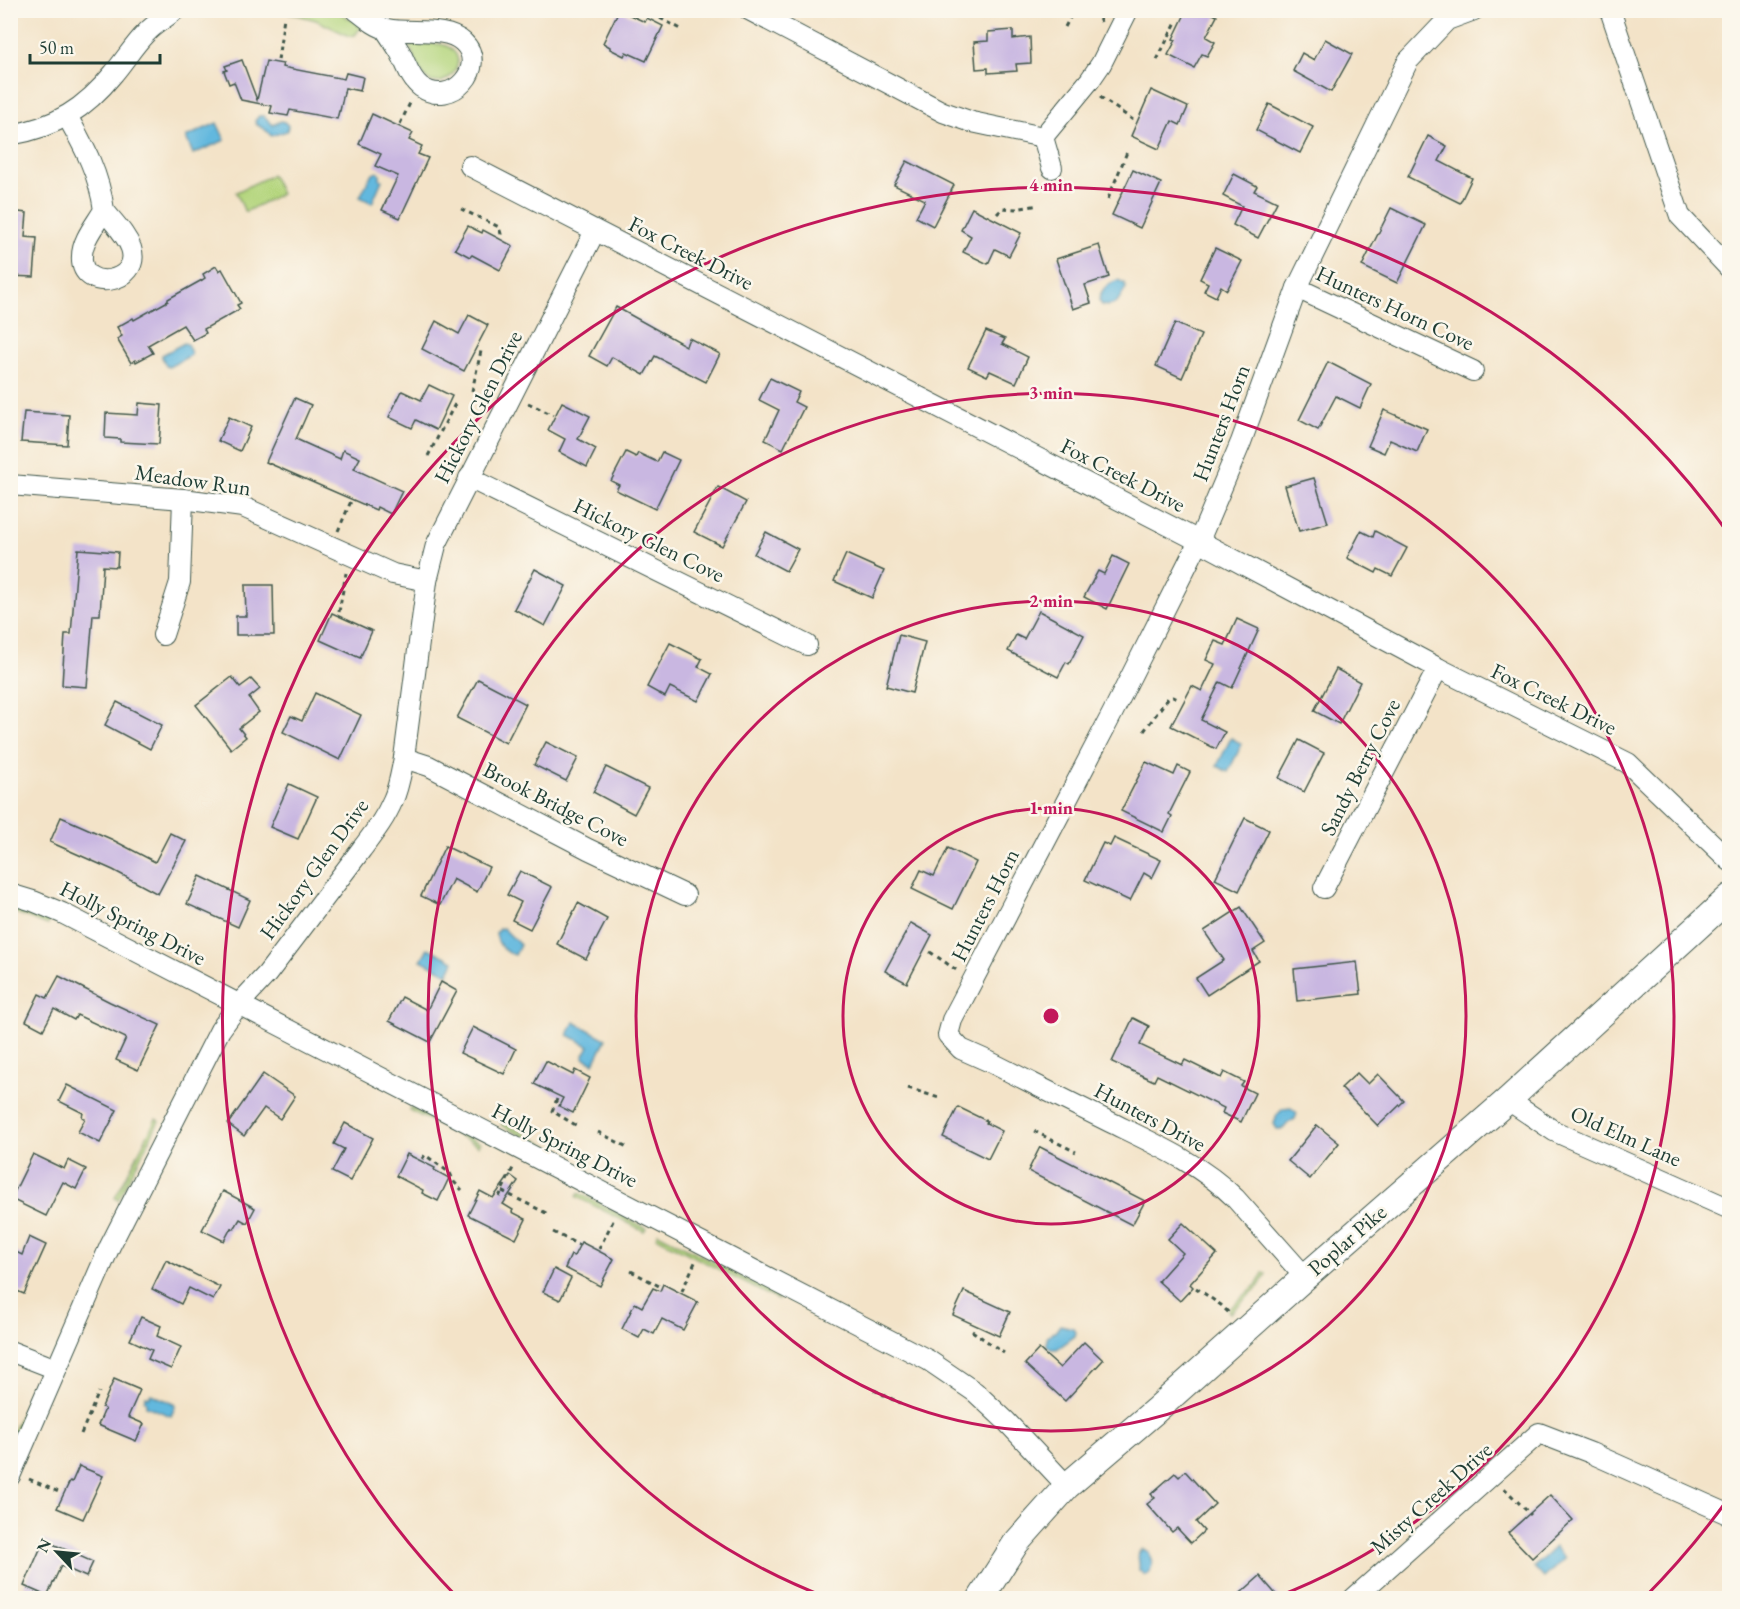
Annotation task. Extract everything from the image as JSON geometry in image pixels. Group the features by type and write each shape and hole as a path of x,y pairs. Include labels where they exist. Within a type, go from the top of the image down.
{"main road":[{"name":"Poplar Pike","path":"981,1599 1016,1543 1067,1486 1508,1100 1730,897"}],"street":[{"path":"10,135 53,124 67,116 114,74 148,31 175,10"},
{"path":"356,10 385,29"},
{"path":"748,10 943,112 972,122 1043,137"},
{"path":"1043,137 1101,64 1128,10"},
{"name":"Hunters Horn","path":"948,1035 952,1020 1117,704 1199,541 1241,442 1297,288 1408,61 1448,20 1474,10"},
{"path":"1610,10 1680,216 1730,269"},
{"path":"67,116 89,155 97,176 104,210"},
{"path":"1043,137 1052,168"},
{"name":"Fox Creek Drive","path":"470,166 1199,541 1438,669 1628,763 1730,861"},
{"name":"Hickory Glen Drive","path":"17,1476 56,1369 127,1211 220,1030 239,1004 267,974 376,831 393,801 404,758 427,582 436,545 595,231"},
{"name":"Hunters Horn Cove","path":"1297,288 1473,371"},
{"name":"Hickory Glen Cove","path":"469,478 807,645"},
{"name":"Meadow Run","path":"10,485 183,499 243,507 374,566 427,582"},
{"path":"163,635 180,582 183,499"},
{"name":"Sandy Berry Cove","path":"1324,888 1438,669"},
{"name":"Brook Bridge Cove","path":"404,758 429,766 588,849 685,895"},
{"name":"Holly Spring Drive","path":"10,894 62,913 928,1360 975,1392 1006,1421 1067,1486"},
{"name":"Hunters Drive","path":"948,1035 961,1049 1149,1141 1210,1177 1235,1198 1305,1277"},
{"name":"Old Elm Lane","path":"1508,1100 1554,1131 1730,1209"},
{"path":"10,1351 56,1369"},
{"name":"Misty Creek Drive","path":"1354,1599 1539,1433 1591,1453 1730,1515"}],"path":[{"path":"633,17 636,10"},
{"path":"644,10 681,29"},
{"path":"1065,27 1074,10"},
{"path":"278,60 284,17"},
{"path":"1157,60 1177,20"},
{"path":"1095,95 1133,120"},
{"path":"400,124 413,97"},
{"path":"1108,199 1127,152"},
{"path":"997,214 1004,208 1016,209 1039,205"},
{"path":"461,208 499,227 499,237"},
{"path":"472,391 481,351"},
{"path":"523,400 553,416"},
{"path":"428,456 456,402"},
{"path":"335,537 352,500"},
{"path":"339,612 347,569"},
{"path":"1144,731 1170,696 1180,700"},
{"path":"930,952 962,974"},
{"path":"908,1088 942,1099"},
{"path":"557,1099 552,1111 579,1127"},
{"path":"1034,1131 1076,1152"},
{"path":"598,1132 629,1148"},
{"path":"422,1159 425,1155 443,1167 462,1190"},
{"path":"499,1197 517,1162"},
{"path":"502,1191 548,1214"},
{"path":"598,1249 615,1218"},
{"path":"553,1232 579,1245"},
{"path":"682,1291 696,1260"},
{"path":"631,1271 661,1287"},
{"path":"1196,1288 1221,1305 1228,1313"},
{"path":"972,1331 1004,1353"},
{"path":"874,1390 900,1403"},
{"path":"81,1434 99,1392"},
{"path":"17,1476 61,1493"},
{"path":"1501,1485 1531,1515"}],"green space":[{"path":"283,11 337,11 362,26 355,35 349,36 316,20"},
{"path":"412,44 437,44 450,48 456,54 458,62 452,75 438,82 431,81 424,76 410,47"},
{"path":"272,175 281,194 245,212 236,192"},
{"path":"10,907 49,921 48,925 11,911"},
{"path":"410,1107 480,1143 479,1146 409,1110"},
{"path":"156,1119 159,1121 118,1200 115,1198"},
{"path":"503,1122 559,1152 557,1155 501,1125"},
{"path":"579,1193 646,1228 644,1231 577,1197"},
{"path":"658,1233 773,1293 778,1300 656,1237"},
{"path":"1263,1273 1266,1274 1259,1286 1230,1313 1228,1310 1257,1284"},
{"path":"32,1387 30,1400 11,1445 11,1436"}],"water":[{"path":"259,116 264,116 273,125 281,121 285,122 288,126 287,131 271,136 256,124 255,121"},
{"path":"217,123 225,140 193,154 186,137"},
{"path":"377,172 382,180 372,203 360,197 371,175"},
{"path":"1118,280 1124,283 1126,288 1122,295 1114,304 1102,305 1099,300 1103,290"},
{"path":"184,343 187,344 191,355 169,367 166,366 162,355"},
{"path":"1231,738 1242,744 1228,772 1217,766"},
{"path":"503,928 520,945 515,955 504,950 498,941 496,933"},
{"path":"428,948 454,961 448,974 421,960"},
{"path":"574,1022 606,1039 594,1063 583,1057 589,1046 568,1035"},
{"path":"1291,1108 1297,1113 1295,1119 1283,1129 1277,1129 1274,1124 1277,1115 1283,1109"},
{"path":"1060,1325 1073,1328 1076,1332 1075,1336 1057,1349 1051,1349 1047,1346 1047,1338"},
{"path":"151,1394 175,1404 171,1416 146,1406 144,1400"},
{"path":"1555,1547 1565,1558 1544,1578 1534,1567"},
{"path":"1143,1549 1149,1552 1152,1563 1150,1572 1145,1575 1139,1570 1138,1555"}],"building":[{"path":"619,10 645,22 647,18 663,26 646,61 626,52 624,56 603,43"},
{"path":"1187,10 1205,10 1217,16 1206,37 1215,42 1207,56 1202,54 1194,68 1168,55"},
{"path":"1013,30 1013,39 1030,37 1031,63 1016,64 1017,71 988,73 988,68 976,69 974,42 988,41 988,32"},
{"path":"1325,39 1352,54 1331,92 1293,71 1302,53 1314,60"},
{"path":"242,60 257,100 266,61 283,64 282,67 344,79 346,73 363,77 360,91 345,88 337,119 290,110 288,116 270,113 272,106 241,100 234,82 229,84 224,71 227,70 225,66"},
{"path":"1151,90 1188,107 1180,125 1172,121 1159,149 1131,136"},
{"path":"1269,104 1313,127 1300,153 1256,130"},
{"path":"372,114 413,133 409,140 422,146 418,154 428,158 400,218 382,210 398,176 375,166 381,154 359,144"},
{"path":"1428,136 1447,146 1439,161 1472,178 1460,203 1408,177"},
{"path":"907,161 954,185 933,226 916,217 925,200 894,185"},
{"path":"1133,170 1161,183 1140,228 1112,215"},
{"path":"1234,174 1257,186 1254,191 1277,202 1258,238 1233,225 1242,206 1223,196"},
{"path":"972,208 1021,233 1009,256 995,249 988,264 963,252 971,236 961,230"},
{"path":"1391,208 1426,225 1397,283 1362,266"},
{"path":"10,211 27,213 25,237 37,238 34,277 10,276"},
{"path":"468,226 482,233 483,230 513,246 500,270 455,249"},
{"path":"1099,245 1109,277 1085,285 1091,303 1073,309 1056,259"},
{"path":"1215,248 1242,261 1227,290 1221,286 1216,297 1204,291 1208,283 1200,279"},
{"path":"216,266 219,271 222,269 241,303 237,305 240,309 204,329 206,333 193,340 183,325 148,345 153,353 131,363 117,339 122,336 117,327 168,301 205,278 203,274"},
{"path":"616,307 686,346 689,338 720,354 706,382 655,356 644,375 612,357 607,366 589,356"},
{"path":"469,315 488,325 464,371 422,349 436,321 459,334"},
{"path":"1175,323 1201,335 1182,378 1156,366"},
{"path":"986,331 1005,339 1002,344 1028,357 1016,383 990,371 987,376 968,367"},
{"path":"1328,362 1371,384 1360,408 1336,396 1318,430 1299,420"},
{"path":"770,378 799,392 794,402 804,407 783,449 765,440 779,410 759,400"},
{"path":"429,385 452,396 436,430 416,420 412,428 389,417 402,391 421,400"},
{"path":"295,398 311,405 296,439 340,459 343,450 360,458 354,469 402,491 391,514 377,507 376,510 266,462"},
{"path":"562,402 590,416 578,439 596,449 587,467 559,452 565,439 548,430"},
{"path":"139,403 162,405 159,444 120,442 120,439 105,438 106,413 138,415"},
{"path":"1384,410 1427,429 1417,452 1390,440 1384,453 1368,446"},
{"path":"24,412 69,415 67,445 21,442"},
{"path":"229,417 251,427 240,451 218,441"},
{"path":"626,452 636,457 638,453 657,462 662,452 679,460 655,509 616,490 619,485 611,481"},
{"path":"1314,478 1328,523 1299,531 1285,486"},
{"path":"718,487 746,502 722,546 694,532"},
{"path":"1361,531 1373,537 1375,531 1407,548 1392,576 1378,569 1376,573 1347,558"},
{"path":"766,532 798,549 786,571 754,554"},
{"path":"78,549 118,552 117,567 103,566 100,615 93,615 87,687 62,685 65,634 71,634"},
{"path":"846,554 884,571 872,598 834,581"},
{"path":"1113,556 1129,564 1107,609 1084,597 1098,571 1104,574"},
{"path":"535,569 566,586 545,626 514,609"},
{"path":"245,585 273,585 274,635 236,635 236,616 246,616"},
{"path":"1039,611 1084,635 1069,664 1066,662 1058,677 1008,651 1016,635 1024,639"},
{"path":"332,613 372,631 360,658 320,640"},
{"path":"1237,619 1259,629 1232,688 1220,682 1201,720 1225,732 1216,749 1171,726 1192,686 1202,691 1215,664 1206,660 1215,641 1225,645"},
{"path":"899,635 925,642 912,693 886,686"},
{"path":"670,643 702,659 698,667 712,674 698,701 670,687 665,697 647,687"},
{"path":"1336,669 1360,682 1339,724 1314,711"},
{"path":"232,677 240,687 251,679 260,689 249,698 259,712 239,728 246,737 231,749 196,705"},
{"path":"478,679 526,704 506,743 457,718"},
{"path":"315,693 361,715 340,760 283,732 291,716 302,721"},
{"path":"117,702 162,725 150,749 105,725"},
{"path":"1299,740 1324,753 1304,792 1279,778"},
{"path":"546,742 578,758 566,781 534,765"},
{"path":"1146,762 1174,775 1178,766 1190,772 1169,814 1172,816 1164,832 1121,811"},
{"path":"606,767 648,788 634,814 593,792"},
{"path":"289,784 317,797 298,839 270,827"},
{"path":"61,817 155,862 170,833 186,841 158,894 113,870 50,842"},
{"path":"1245,818 1269,830 1239,891 1215,879"},
{"path":"1114,838 1161,860 1152,878 1144,873 1130,901 1085,880 1103,843 1110,846"},
{"path":"445,846 489,867 477,892 453,879 440,905 421,896"},
{"path":"948,848 976,862 953,909 912,889 921,870 934,876"},
{"path":"520,871 552,887 530,929 512,920 521,902 507,895"},
{"path":"200,876 250,900 238,927 187,904"},
{"path":"578,903 607,919 586,959 557,944"},
{"path":"1241,907 1265,943 1253,951 1259,961 1207,995 1196,978 1224,960 1204,931"},
{"path":"911,923 932,935 907,983 885,971"},
{"path":"1357,962 1361,994 1297,1001 1294,969"},
{"path":"59,976 160,1025 138,1070 116,1060 126,1038 77,1015 74,1020 54,1009 43,1030 26,1021 39,994 47,998"},
{"path":"441,982 457,991 430,1042 389,1021 402,997 427,1010"},
{"path":"1133,1018 1149,1026 1140,1045 1182,1065 1185,1060 1221,1078 1224,1072 1244,1082 1241,1086 1255,1093 1241,1122 1222,1113 1224,1108 1157,1075 1154,1081 1112,1062"},
{"path":"473,1027 516,1049 504,1074 460,1053"},
{"path":"546,1061 573,1075 575,1070 590,1078 573,1113 559,1106 563,1098 534,1084"},
{"path":"1357,1073 1368,1084 1378,1074 1404,1101 1378,1126 1341,1088"},
{"path":"263,1074 295,1096 280,1119 264,1108 244,1136 228,1124"},
{"path":"67,1085 117,1110 100,1143 78,1132 85,1119 82,1117 83,1113 59,1101"},
{"path":"958,1107 1002,1131 988,1159 943,1137"},
{"path":"345,1123 373,1138 350,1181 332,1172 344,1149 334,1144"},
{"path":"1317,1125 1339,1143 1310,1179 1288,1161"},
{"path":"1040,1147 1145,1201 1132,1225 1028,1171"},
{"path":"33,1154 64,1169 68,1160 86,1169 76,1189 63,1182 46,1216 11,1199"},
{"path":"407,1154 449,1178 438,1201 396,1176"},
{"path":"510,1175 518,1181 503,1204 526,1219 516,1239 468,1215 480,1191 493,1198"},
{"path":"223,1191 255,1208 247,1223 240,1219 234,1229 231,1228 224,1241 202,1230"},
{"path":"1183,1223 1217,1254 1190,1284 1193,1287 1180,1301 1158,1281 1183,1253 1168,1239"},
{"path":"29,1237 46,1245 24,1294 10,1288 10,1249 22,1255"},
{"path":"581,1242 614,1259 600,1286 565,1268"},
{"path":"166,1260 220,1287 213,1300 189,1288 181,1304 152,1289"},
{"path":"554,1269 571,1278 560,1300 543,1292"},
{"path":"663,1284 698,1302 683,1330 662,1319 654,1334 644,1329 639,1338 622,1329 635,1303 642,1307 653,1288 660,1291"},
{"path":"964,1291 1010,1312 999,1336 953,1315"},
{"path":"141,1317 161,1326 157,1336 181,1347 171,1369 148,1359 152,1350 130,1340"},
{"path":"1084,1342 1103,1360 1065,1401 1025,1364 1039,1349 1060,1368"},
{"path":"114,1379 140,1390 128,1417 144,1424 136,1441 98,1425 105,1409 102,1407"},
{"path":"79,1466 103,1476 83,1519 57,1508"},
{"path":"1185,1471 1215,1504 1196,1522 1204,1531 1191,1543 1177,1528 1172,1532 1147,1504 1155,1498 1151,1494 1175,1473 1179,1477"},
{"path":"1550,1495 1573,1520 1532,1558 1508,1533"},
{"path":"44,1540 93,1562 86,1577 61,1566 47,1596 24,1586"},
{"path":"1260,1576 1280,1599 1234,1599"}]}
